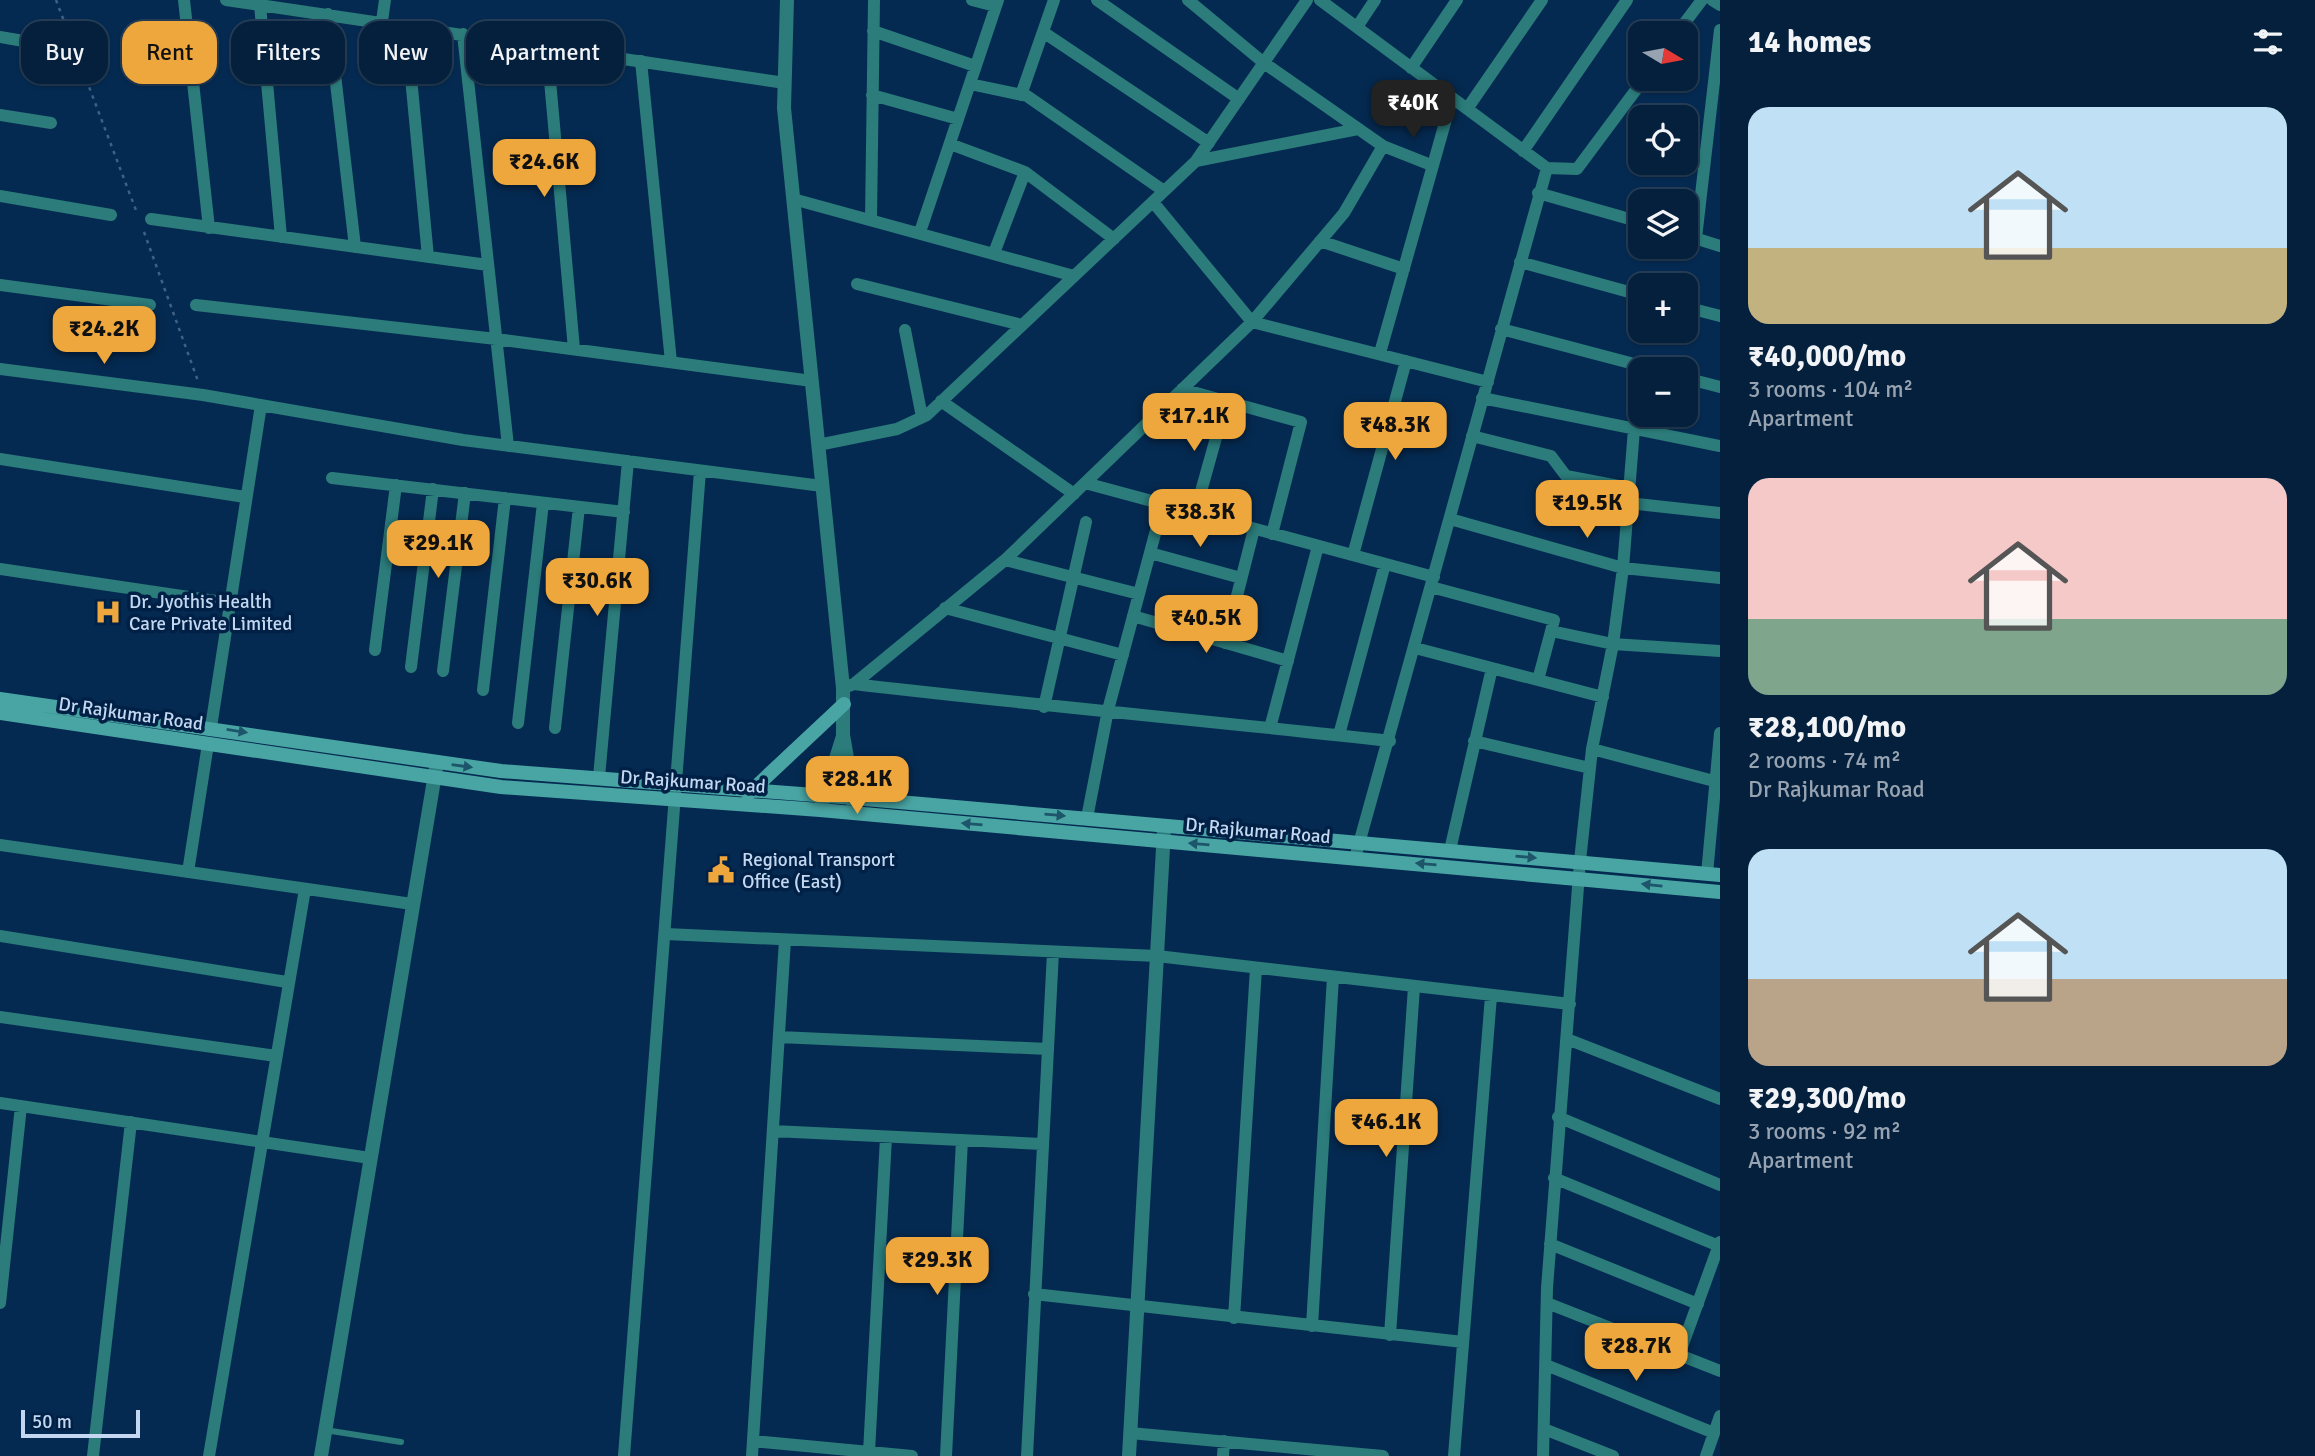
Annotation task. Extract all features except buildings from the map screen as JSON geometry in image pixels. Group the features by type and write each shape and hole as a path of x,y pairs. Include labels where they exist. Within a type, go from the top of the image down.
{"main road":[{"name":"Dr Rajkumar Road","path":"0,699 211,727 500,771 599,777 676,792"},
{"path":"747,797 844,705"},
{"name":"Dr Rajkumar Road","path":"0,713 502,787 676,792 821,803 853,813 1720,892"},
{"name":"Dr Rajkumar Road","path":"821,803 854,798 1714,875"}],"street":[{"path":"184,0 209,228"},
{"path":"226,0 375,21"},
{"path":"382,21 385,0"},
{"path":"787,0 784,108 822,486 848,686 843,735 854,798 853,813"},
{"path":"871,219 874,0"},
{"path":"920,232 996,3 972,0"},
{"path":"1021,95 1054,0"},
{"path":"1097,0 1239,99"},
{"path":"1188,0 1264,63 1383,146 1431,165"},
{"path":"818,445 897,429 922,417 941,401 1196,161 1307,0"},
{"path":"1320,0 1547,168 1577,169 1635,91"},
{"path":"1357,27 1375,0"},
{"path":"1411,68 1457,0"},
{"path":"1467,109 1542,0"},
{"path":"1523,151 1627,0"},
{"path":"1686,21 1702,0"},
{"path":"1712,0 1720,5"},
{"path":"269,4 281,237"},
{"path":"328,14 355,247"},
{"path":"1697,189 1720,30"},
{"path":"873,31 975,66"},
{"path":"452,32 466,34"},
{"path":"1043,32 1209,143"},
{"path":"463,34 508,446"},
{"path":"0,37 21,41"},
{"path":"624,58 785,83"},
{"path":"641,61 671,362"},
{"path":"412,84 428,257"},
{"path":"550,84 574,349"},
{"path":"970,84 1021,95 1164,191"},
{"path":"872,95 958,119"},
{"path":"1380,353 1452,98"},
{"path":"0,115 51,123"},
{"path":"1196,161 1358,129"},
{"path":"950,144 1025,172 1114,239"},
{"path":"848,686 1005,560 1252,322 1344,213 1383,146"},
{"path":"1355,858 1547,168"},
{"path":"994,253 1025,172"},
{"path":"1538,193 1628,219"},
{"path":"0,196 111,215"},
{"path":"793,199 1074,276"},
{"path":"1153,202 1252,322 1488,383"},
{"path":"147,223 209,228 488,265"},
{"path":"1698,239 1720,246"},
{"path":"1320,241 1404,269"},
{"path":"1520,262 1628,292"},
{"path":"857,284 1022,325"},
{"path":"0,285 150,306"},
{"path":"196,304 496,339 812,381"},
{"path":"1698,310 1720,316"},
{"path":"1501,329 1628,362"},
{"path":"905,330 922,417"},
{"path":"1353,555 1406,361"},
{"path":"0,369 203,395 508,446 822,486"},
{"path":"1698,381 1720,387"},
{"path":"1182,390 1301,422 1272,534"},
{"path":"1482,398 1720,446"},
{"path":"941,401 1074,494"},
{"path":"1195,513 1226,402"},
{"path":"211,727 261,405"},
{"path":"1543,1456 1554,1178 1580,861 1592,749 1613,644 1623,568 1634,429"},
{"path":"1472,436 1551,456 1566,476 1629,488"},
{"path":"0,458 245,497"},
{"path":"599,777 628,461"},
{"path":"624,1456 700,471"},
{"path":"332,478 624,512"},
{"path":"1084,483 1385,564 1432,582 1555,620 1538,680"},
{"path":"375,650 396,485"},
{"path":"411,667 433,489"},
{"path":"443,671 465,493"},
{"path":"483,691 505,498"},
{"path":"518,723 542,503"},
{"path":"1628,503 1720,513"},
{"path":"1087,818 1108,710 1163,504"},
{"path":"555,728 579,507"},
{"path":"1450,519 1623,568 1720,578"},
{"path":"1044,707 1057,639 1086,522"},
{"path":"1225,643 1254,529"},
{"path":"1270,727 1318,546"},
{"path":"1150,553 1241,578"},
{"path":"1005,560 1139,594"},
{"path":"1339,735 1385,564"},
{"path":"0,569 229,603"},
{"path":"945,608 1123,655"},
{"path":"1133,616 1288,661"},
{"path":"1551,631 1613,644 1720,651"},
{"path":"1415,648 1603,697"},
{"path":"1450,850 1492,668"},
{"path":"848,686 1390,740"},
{"path":"1714,875 1714,782 1720,733"},
{"path":"821,803 843,735"},
{"path":"1474,741 1590,768"},
{"path":"188,872 208,744"},
{"path":"1592,749 1714,782"},
{"path":"321,1456 437,762"},
{"path":"1129,1456 1164,825"},
{"path":"0,845 412,904"},
{"path":"209,1456 287,982 305,889"},
{"path":"666,934 1157,957 1570,1003"},
{"path":"0,936 287,982"},
{"path":"752,1456 785,940"},
{"path":"1027,1456 1053,952"},
{"path":"1234,1318 1256,968"},
{"path":"1312,1326 1333,977"},
{"path":"1390,1335 1414,987"},
{"path":"1454,1456 1490,996"},
{"path":"0,1017 276,1056"},
{"path":"779,1037 1048,1049"},
{"path":"1567,1039 1720,1099"},
{"path":"0,1103 370,1158"},
{"path":"0,1303 21,1106"},
{"path":"1558,1117 1720,1185"},
{"path":"93,1456 131,1122"},
{"path":"773,1131 1042,1144"},
{"path":"869,1452 886,1137"},
{"path":"946,1456 962,1140"},
{"path":"1554,1178 1719,1244 1679,1355"},
{"path":"1550,1244 1698,1304"},
{"path":"1034,1294 1137,1308 1463,1342"},
{"path":"1547,1303 1720,1371"},
{"path":"1545,1365 1714,1433"},
{"path":"1706,1456 1720,1416"},
{"path":"1544,1429 1613,1456"},
{"path":"1130,1433 1224,1441 1301,1452 1383,1456"},
{"path":"753,1441 912,1456"},
{"path":"1223,1456 1224,1441"}],"lane":[{"path":"325,1430 401,1442"}],"path":[{"path":"56,0 110,133 138,214"},
{"path":"147,223 203,395"}],"place":[{"name":"Dr. Jyothis Health Care Private Limited","path":"108,612"},
{"name":"Regional Transport Office (East)","path":"721,870"}]}
